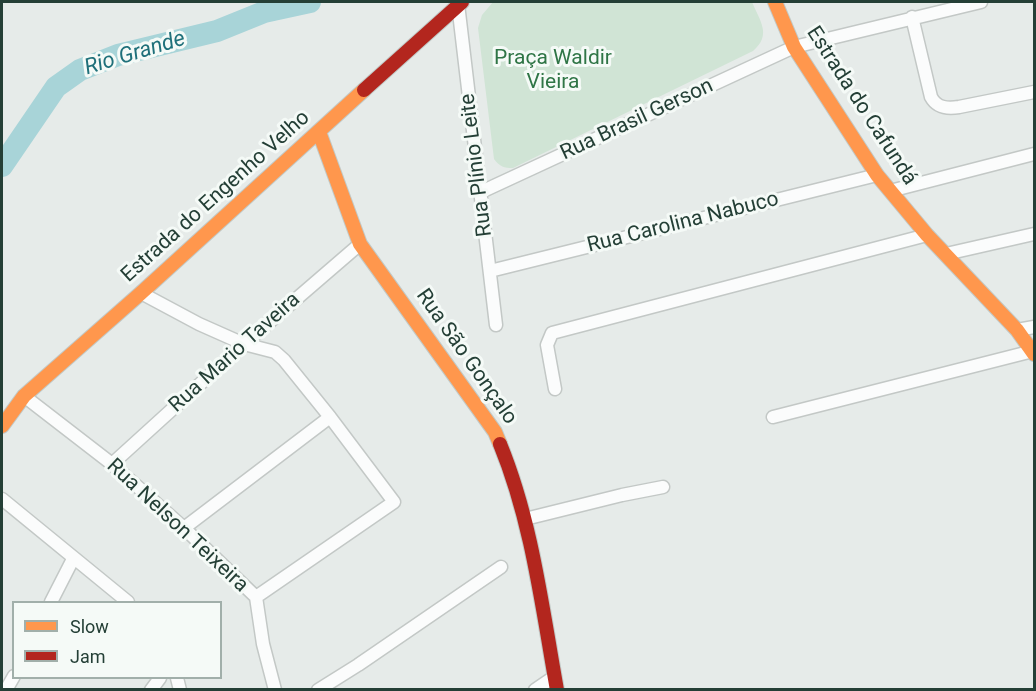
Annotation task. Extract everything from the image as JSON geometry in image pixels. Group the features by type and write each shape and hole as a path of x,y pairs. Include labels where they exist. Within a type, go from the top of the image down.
{"street":[{"name":"Estrada do Cafundá","path":"775,2 794,47 877,175 927,235 1017,330 1034,352"},
{"name":"Rua Brasil Gerson","path":"481,192 794,47 981,2"},
{"name":"Estrada do Engenho Velho","path":"2,426 24,396 141,293 460,3"},
{"name":"Rua Plínio Leite","path":"460,3 496,325"},
{"path":"912,17 931,97 935,103 948,109 959,108 1035,92"},
{"name":"Rua São Gonçalo","path":"319,132 360,244 495,432 513,471 525,519 556,683"},
{"path":"890,191 1035,154"},
{"name":"Rua Carolina Nabuco","path":"489,271 877,175"},
{"path":"946,254 1035,234"},
{"path":"555,388 547,345 552,333 927,235"},
{"name":"Rua Mario Taveira","path":"112,464 244,344 360,244"},
{"path":"141,293 199,324 244,344 275,352 330,417 394,502 256,597"},
{"path":"1017,330 1035,327"},
{"path":"773,417 1034,352"},
{"name":"Rua Nelson Teixeira","path":"24,396 112,464 184,528 256,597 263,644 275,690"},
{"path":"184,528 330,417"},
{"path":"525,519 663,487"},
{"path":"2,499 126,601"},
{"path":"52,601 73,559"},
{"path":"318,690 501,567"},
{"path":"535,690 556,683"}],"green space":[{"name":"Praça Waldir Vieira","path":"493,2 752,2 763,33 759,45 753,51 513,168 507,168 494,159 478,28 482,15"}],"waterway":[{"name":"Rio Grande","path":"2,166 56,87 80,70 118,55 217,31 264,12 310,2"}],"traffic: slow":[{"path":"775,2 794,47 877,175 927,235 1017,330 1034,354"},
{"path":"2,426 24,396 364,90"},
{"path":"319,132 360,244 495,432 500,444"}],"traffic: jam":[{"path":"364,90 462,2"},
{"path":"500,444 528,534 557,690"}]}
